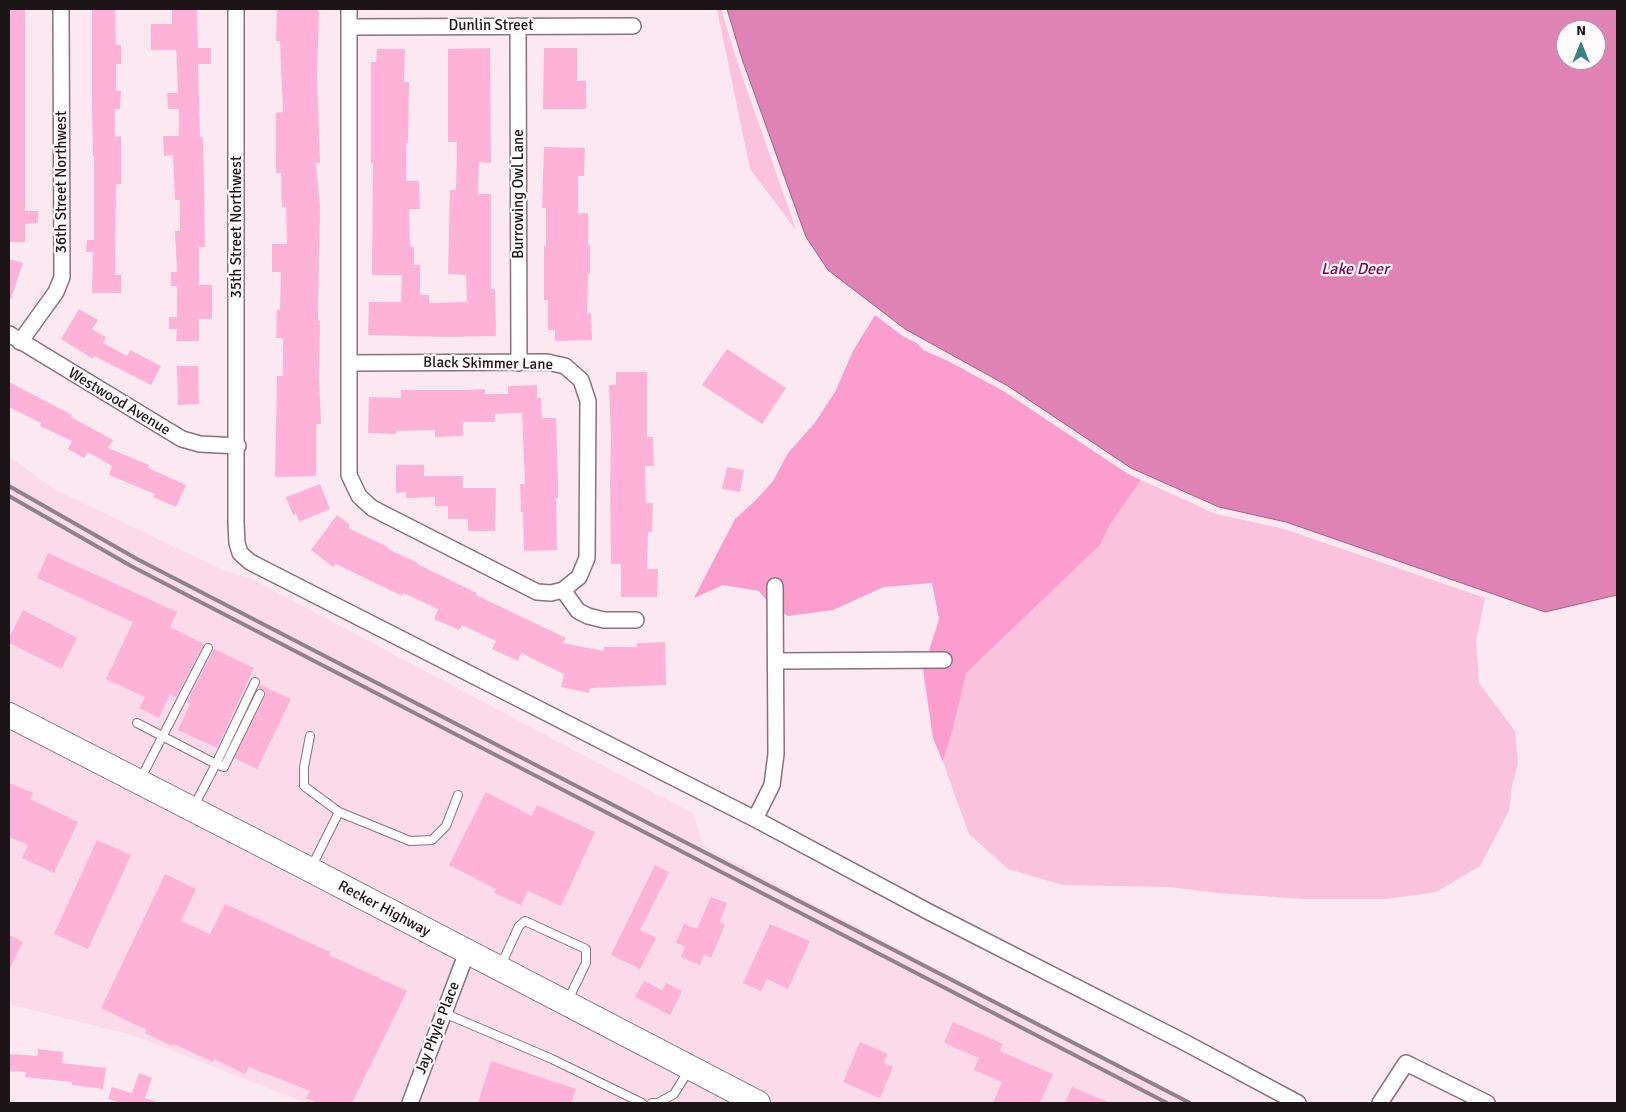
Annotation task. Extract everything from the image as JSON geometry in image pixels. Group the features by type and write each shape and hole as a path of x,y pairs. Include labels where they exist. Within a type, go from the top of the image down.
{"main road":[{"name":"Recker Highway","path":"9,715 758,1103"}],"street":[{"name":"36th Street Northwest","path":"14,338 56,292 62,277 61,9"},
{"name":"35th Street Northwest","path":"236,9 237,543 240,553 250,562 755,819 929,912 1184,1042 1298,1103"},
{"path":"349,9 349,475 359,496 372,508 537,592 551,593 563,590 578,611 588,616 604,620 636,620"},
{"name":"Burrowing Owl Lane","path":"518,26 520,363"},
{"name":"Dunlin Street","path":"349,27 633,26"},
{"name":"Westwood Avenue","path":"14,338 182,440 200,444 238,446"},
{"name":"Black Skimmer Lane","path":"349,363 547,362 566,366 581,380 588,401 587,558 579,577 563,590"},
{"path":"755,819 772,785 776,754 775,586"},
{"path":"776,661 944,660"},
{"name":"Jay Phyle Place","path":"410,1103 467,952"},
{"path":"1380,1103 1406,1063 1486,1103"}],"lane":[{"path":"139,782 208,648"},
{"path":"192,810 255,682"},
{"path":"137,723 224,767 260,694"},
{"path":"310,736 304,767 304,786 339,812 410,841 432,840 446,826 458,795"},
{"path":"310,870 339,812"},
{"path":"499,969 519,926 525,921 586,949 586,963 566,1004"},
{"path":"444,1013 552,1059 642,1103"},
{"path":"652,1103 658,1103 674,1094 691,1068"}],"shaded area":[{"path":"717,9 721,9 737,61 796,230 750,169"},
{"path":"875,315 901,335 918,344 923,350 948,361 1005,392 1128,474 1141,480 1109,526 1100,545 966,673 943,762 933,738 923,670 939,619 932,583 884,587 833,610 788,616 770,605 759,591 723,585 694,598 735,519 773,481 788,453 814,424 835,392 853,351"},
{"path":"9,457 56,490 223,570 252,579 694,814 703,846 1192,1103 775,1103 9,706"},
{"path":"1141,480 1216,514 1284,529 1485,598 1476,641 1479,683 1515,731 1518,763 1512,785 1509,811 1480,866 1436,892 1387,899 1304,899 1217,893 1169,887 1063,885 1008,869 969,834 943,762 953,728 965,673 1100,545 1109,526"},
{"path":"9,725 457,956 402,1103 306,1103 135,1036 9,1004"},
{"path":"471,964 740,1103 418,1103"}],"water":[{"name":"Lake Deer","path":"727,9 1617,9 1617,595 1545,612 1286,522 1219,507 1131,468 1008,386 905,329 828,270 806,237 742,59"}],"building":[{"path":"9,9 25,9 25,211 38,211 38,223 25,224 25,242 9,242"},
{"path":"92,9 115,9 116,45 121,45 121,64 116,64 116,91 121,91 120,109 115,109 115,137 121,136 121,184 116,184 115,275 121,275 121,293 92,293 93,252 86,252 87,240 94,240"},
{"path":"172,9 197,9 198,48 211,48 211,64 198,64 200,137 203,137 205,247 199,247 199,285 212,285 212,319 199,319 199,341 176,341 177,329 169,329 169,317 177,317 177,286 171,286 171,272 177,272 175,231 180,231 180,200 175,200 173,155 164,156 163,136 179,136 179,109 168,109 167,93 178,93 177,65 176,50 151,50 151,24 172,24"},
{"path":"277,9 318,9 319,14 317,74 320,163 316,163 320,206 318,320 320,321 319,377 321,424 316,424 316,476 275,477 277,376 283,376 283,338 276,338 277,310 280,310 281,272 272,272 272,244 287,244 286,207 282,207 281,173 276,173 276,113 283,112 280,41 276,41"},
{"path":"490,48 491,163 479,162 478,194 491,194 491,289 495,289 496,336 368,335 369,302 401,302 402,275 372,275 373,163 371,163 371,62 376,62 377,49 405,49 404,82 409,82 406,181 419,181 420,209 409,209 410,247 414,247 414,265 420,265 420,295 429,295 429,303 467,302 466,275 448,274 450,190 456,190 457,142 448,142 448,49"},
{"path":"544,48 577,48 577,81 586,81 586,109 543,109"},
{"path":"544,147 585,148 584,176 578,176 578,213 588,213 590,274 588,274 587,313 591,313 592,340 555,341 555,330 548,330 548,300 544,300 546,208 542,208"},
{"path":"9,259 23,263 11,299 9,298"},
{"path":"79,309 98,320 92,329 106,337 103,343 127,356 130,350 161,366 151,385 94,356 93,359 61,339"},
{"path":"727,349 786,388 762,424 702,385"},
{"path":"177,366 198,366 199,404 178,405"},
{"path":"616,372 647,372 647,437 653,437 654,466 645,466 646,503 653,503 652,532 648,532 647,569 658,569 657,597 621,597 621,564 611,564 609,385 616,385"},
{"path":"9,382 72,415 71,417 113,440 108,448 149,465 148,468 186,485 176,507 153,497 155,494 109,475 112,466 88,452 84,458 68,449 72,441 40,426 41,423 9,407"},
{"path":"537,385 537,398 541,398 542,418 556,418 558,480 558,498 556,498 557,550 524,551 520,484 525,484 522,413 495,414 495,422 463,422 463,436 435,437 435,430 396,431 396,434 368,433 369,397 401,398 401,390 485,389 485,394 508,394 508,386"},
{"path":"396,465 424,465 424,476 463,476 463,488 496,488 495,531 468,531 468,519 448,519 448,506 435,506 435,497 406,498 406,492 396,493"},
{"path":"727,467 744,470 740,492 722,489"},
{"path":"320,484 330,509 299,522 296,513 293,515 286,497"},
{"path":"337,515 350,525 348,528 477,593 476,595 566,638 563,643 604,651 604,647 637,647 637,643 665,642 666,685 590,688 589,693 561,687 564,674 521,653 518,661 492,649 496,641 462,625 459,630 434,619 438,609 403,593 402,596 336,564 333,567 311,550"},
{"path":"48,553 177,612 170,627 204,644 176,697 170,694 159,718 139,708 145,697 106,679 133,622 37,578"},
{"path":"23,610 77,638 61,669 9,643 9,638"},
{"path":"214,649 254,668 217,748 178,730 190,704 187,702"},
{"path":"260,685 291,699 257,769 234,758 265,696 264,691 258,689"},
{"path":"9,783 33,793 30,799 78,822 54,873 22,858 28,845 9,837"},
{"path":"486,792 532,816 537,805 595,832 561,906 528,891 521,905 494,893 496,889 449,865"},
{"path":"97,840 131,855 88,949 54,934"},
{"path":"655,865 669,872 640,930 656,938 640,969 611,955"},
{"path":"165,874 196,889 181,921 210,934 225,904 330,952 329,955 407,991 352,1103 317,1103 306,1098 310,1091 249,1067 245,1074 214,1059 213,1062 174,1044 172,1046 145,1033 147,1030 101,1008"},
{"path":"711,897 727,903 720,922 725,925 711,958 704,955 700,965 681,957 685,946 676,943 684,924 697,929"},
{"path":"770,924 810,941 788,989 767,979 761,991 743,983"},
{"path":"9,935 23,942 9,970"},
{"path":"644,981 662,990 666,983 682,991 670,1015 635,997"},
{"path":"953,1022 1003,1044 1000,1051 1053,1074 1040,1103 993,1103 1002,1082 974,1070 979,1058 944,1043"},
{"path":"860,1042 888,1054 884,1063 893,1067 880,1098 843,1082"},
{"path":"38,1049 63,1052 62,1063 106,1068 103,1089 72,1085 72,1082 25,1077 26,1072 9,1071 9,1054 38,1056"},
{"path":"491,1061 576,1089 571,1103 478,1103"},
{"path":"139,1073 152,1078 145,1098 155,1101 155,1103 120,1103 108,1099 112,1087 132,1093"},
{"path":"1072,1087 1110,1103 1065,1103"}],"railway":[{"path":"9,486 137,559 1190,1103"},
{"path":"9,496 131,566 1167,1103"}]}
